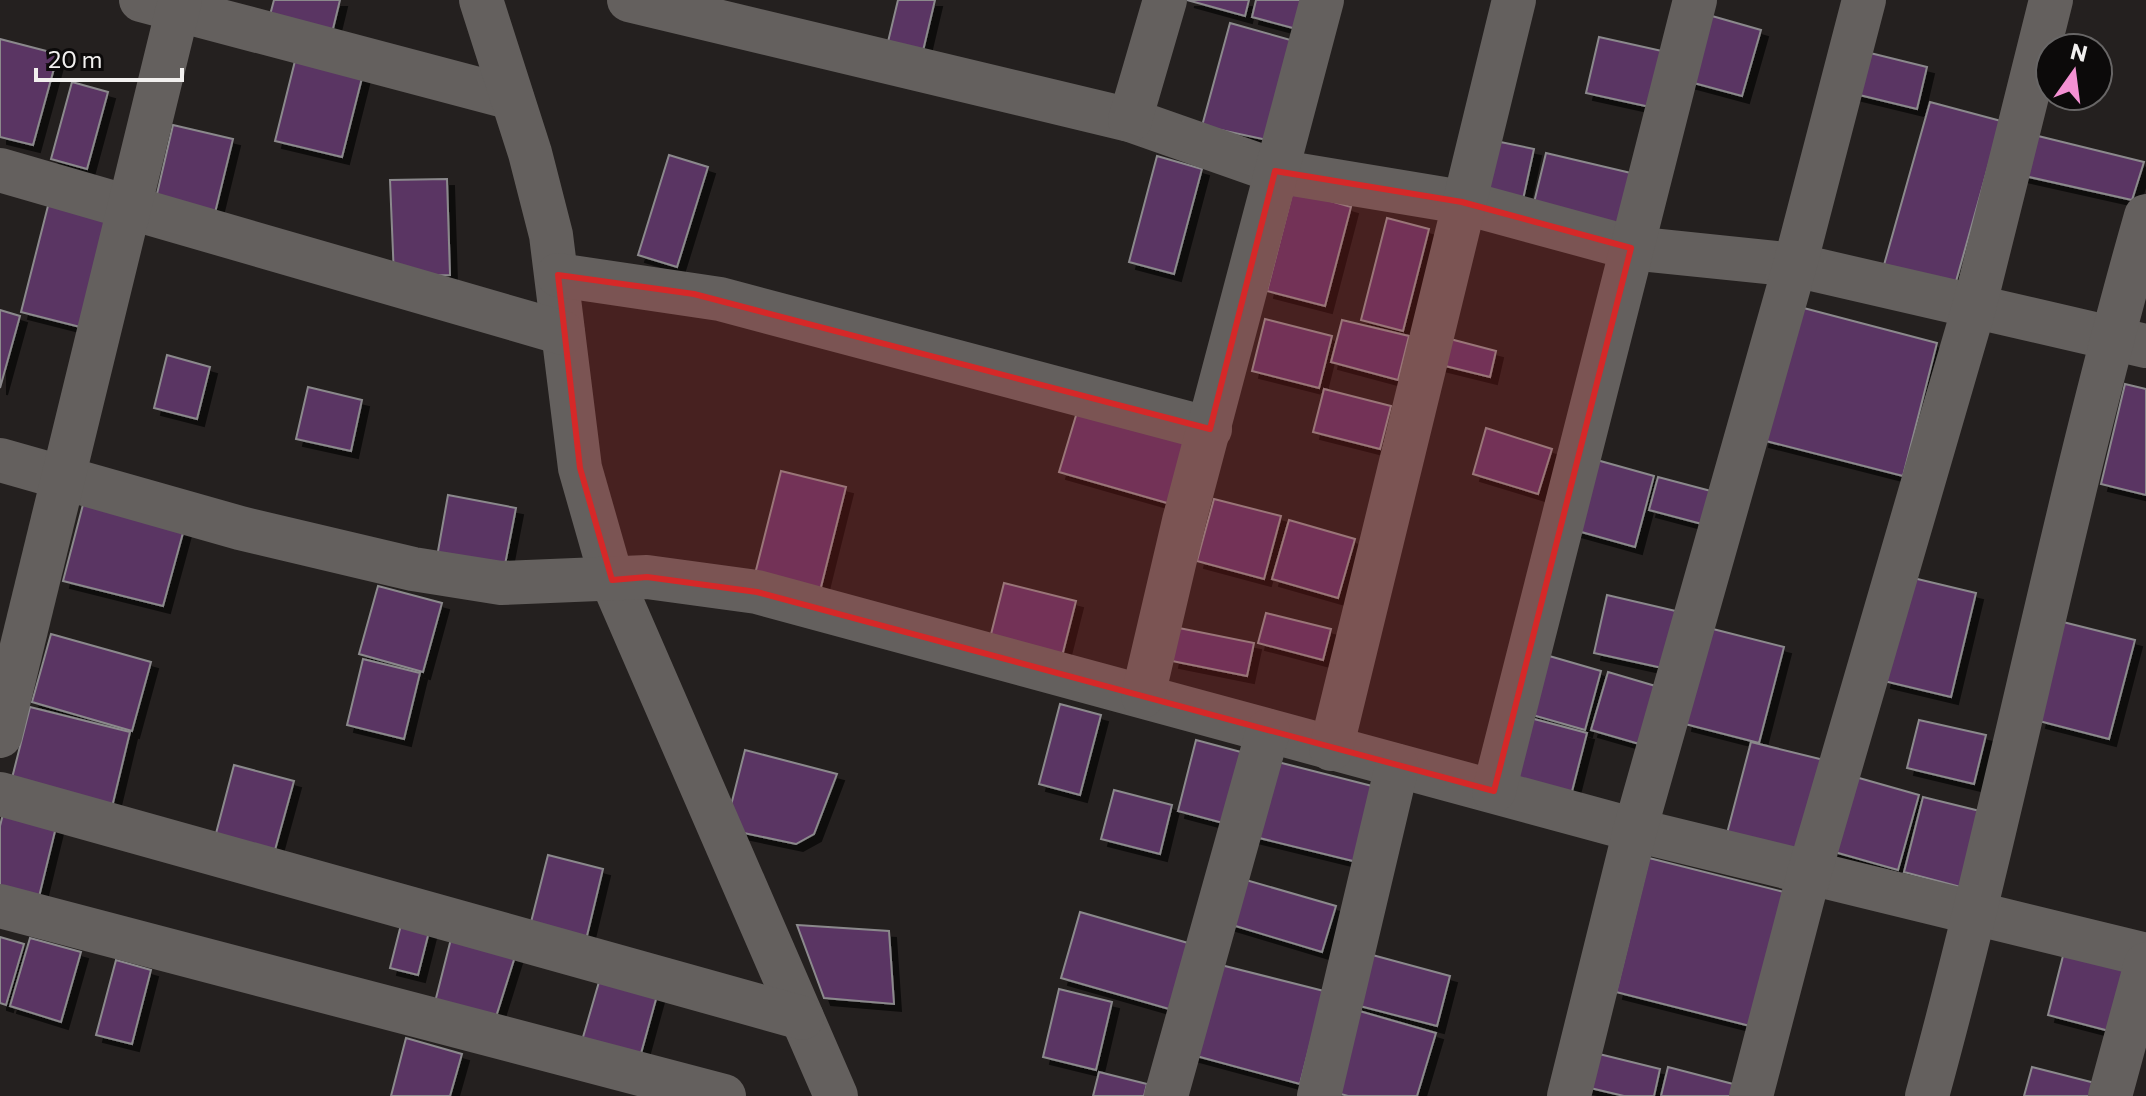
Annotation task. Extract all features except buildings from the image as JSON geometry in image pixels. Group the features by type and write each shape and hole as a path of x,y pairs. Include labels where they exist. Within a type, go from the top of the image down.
{"street":[{"path":"481,0 530,153 558,275 580,468 612,580 836,1096"},
{"path":"629,0 711,9 1130,120 1275,171 1462,202 1631,248 1795,265 2129,341"},
{"path":"1130,120 1165,0"},
{"path":"1143,696 1275,171 1322,0"},
{"path":"1331,749 1462,202 1514,0"},
{"path":"1494,791 1695,0"},
{"path":"1569,1096 1635,830 1795,265 1864,0"},
{"path":"1751,1096 1809,874 1975,304 2051,0"},
{"path":"0,736 129,209 166,3 512,98"},
{"path":"0,170 563,333"},
{"path":"1927,1096 2129,341 2146,216"},
{"path":"558,275 720,299 1210,429"},
{"path":"0,460 240,528 413,569 501,583 647,577 757,592 1635,830 2146,955"},
{"path":"1166,1096 1268,731"},
{"path":"1319,1096 1397,766"},
{"path":"0,794 802,1018"},
{"path":"0,906 724,1096"},
{"path":"2110,1096 2146,964"}],"highlighted area":[{"path":"1275,171 1462,202 1631,248 1494,791 757,592 647,577 612,580 580,468 558,275 694,294 1210,429"}]}
